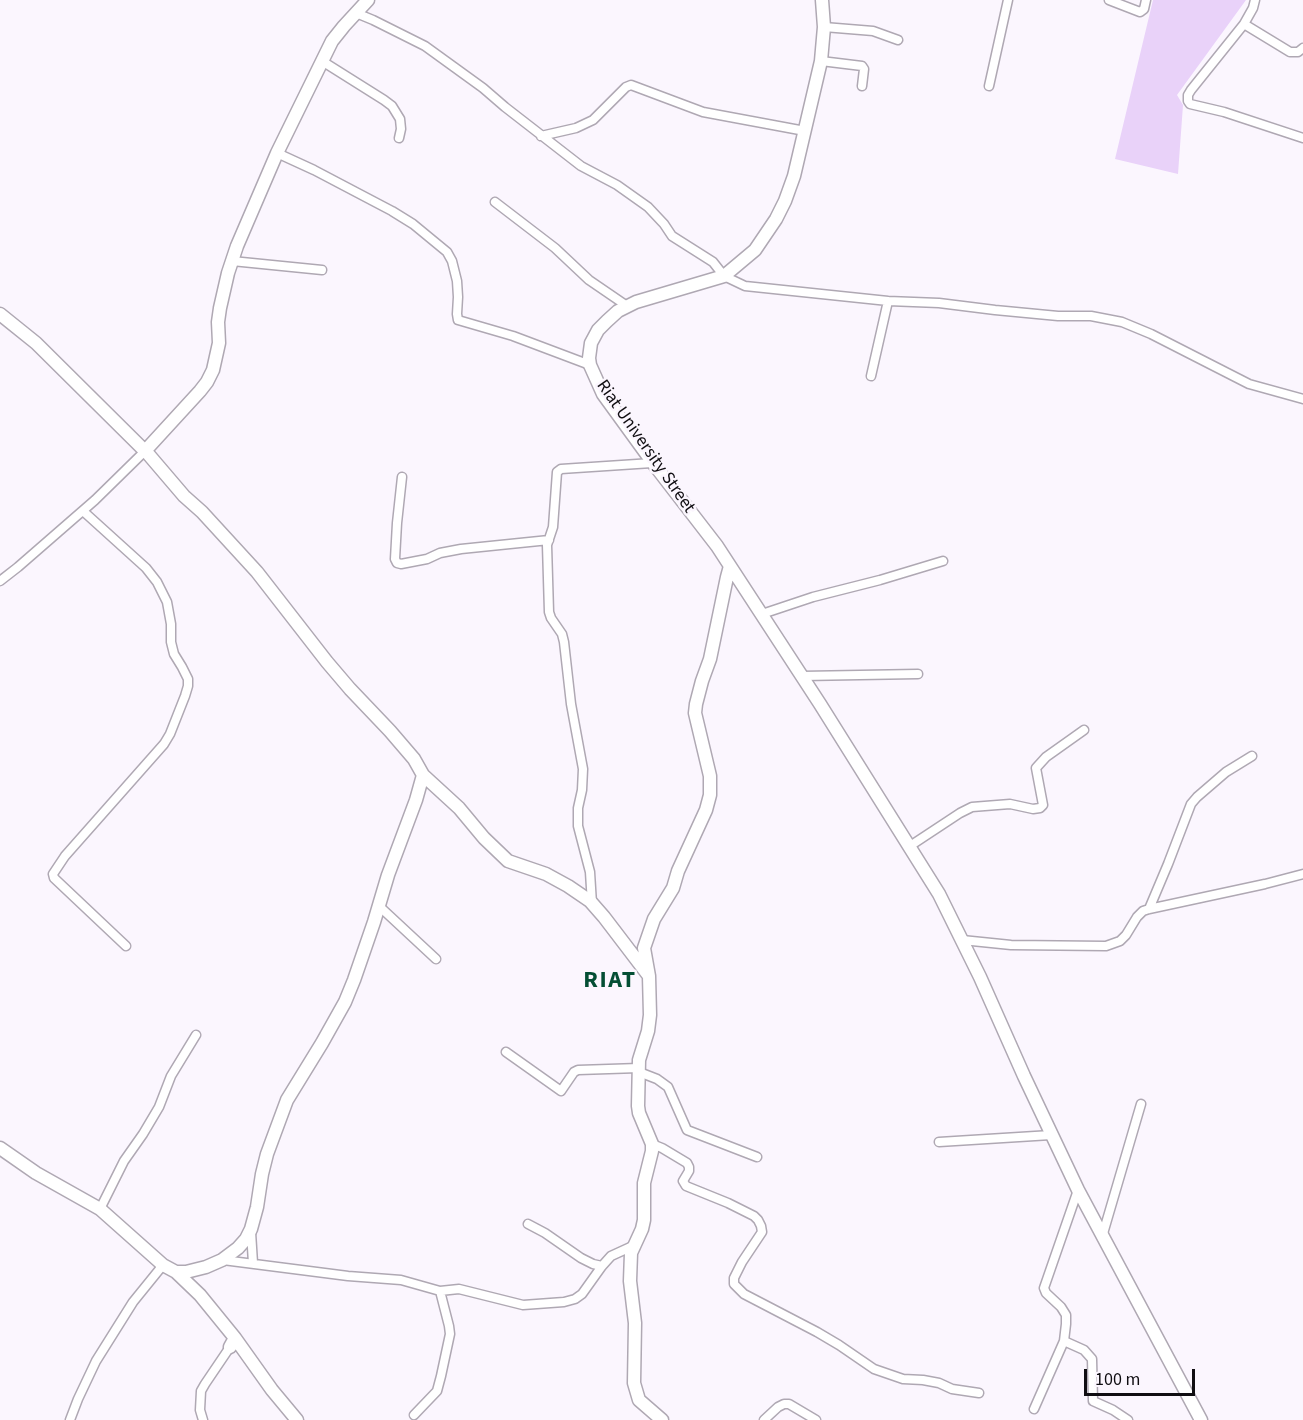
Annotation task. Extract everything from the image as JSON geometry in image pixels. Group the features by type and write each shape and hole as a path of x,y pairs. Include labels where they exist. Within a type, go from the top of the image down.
{"street":[{"path":"0,581 83,511 145,450 207,382 213,370 219,343 220,308 237,246 277,153 332,41 368,0"},
{"name":"Riat University Street","path":"822,0 824,27 821,61 791,184 786,201 776,219 754,250 724,276 636,302 607,321 598,330 591,343 590,365 603,394 652,463 717,546 762,614 939,894 980,977 1078,1190 1201,1420"},
{"path":"989,86 1008,0"},
{"path":"1109,0 1140,12 1144,9 1146,0"},
{"path":"1255,0 1244,24 1191,90 1188,101 1190,104 1224,112 1303,138"},
{"path":"356,13 425,46 483,88 581,166 617,185 648,207 670,234 712,262 724,276 745,286 1058,316 1091,316 1122,322 1151,334 1249,384 1303,399"},
{"path":"1244,24 1282,49 1290,52 1303,48"},
{"path":"824,27 873,32 898,40"},
{"path":"322,61 392,106 400,119 399,138"},
{"path":"821,61 862,66 864,69 862,86"},
{"path":"541,136 576,128 593,120 626,87 631,85 703,112 805,130"},
{"path":"277,153 307,166 392,211 413,224 447,252 457,281 458,320 513,336 590,365"},
{"path":"495,202 555,248 589,280 627,306"},
{"path":"232,261 322,270"},
{"path":"871,376 888,301"},
{"path":"1,317 36,343 145,450 184,496 202,512 257,572 327,662 408,752 423,775 459,808 484,838 508,861 546,874 568,886 592,904 649,976"},
{"path":"592,904 590,872 578,826 583,769 571,704 564,642 562,633 549,612 547,545 553,527 559,470 652,463"},
{"path":"402,477 395,559 398,563 427,559 440,553 461,549 549,540"},
{"path":"83,511 146,568 157,582 168,602 174,654 188,679 185,696 164,744 65,856 53,874 55,879 126,946"},
{"path":"762,614 813,597 943,561"},
{"path":"662,1420 639,1400 634,1383 635,1323 630,1281 631,1253 644,1220 644,1183 652,1151 652,1144 639,1113 639,1060 650,1015 649,976 644,948 654,919 673,888 678,871 706,810 710,795 710,776 695,713 702,681 710,659 730,566"},
{"path":"802,676 918,674"},
{"path":"910,846 972,807 1010,804 1033,809 1042,807 1042,795 1036,768 1046,757 1084,730"},
{"path":"1149,909 1191,804 1226,772 1252,756"},
{"path":"176,1272 206,1268 222,1260 246,1239 251,1229 267,1154 287,1100 345,1002 423,775"},
{"path":"962,940 1011,945 1106,946 1120,941 1143,911 1265,885 1303,874"},
{"path":"379,906 436,958"},
{"path":"100,1209 124,1161 144,1134 159,1107 171,1076 196,1035"},
{"path":"506,1052 561,1091 574,1072 578,1070 639,1070 668,1087 687,1130 757,1157"},
{"path":"1102,1238 1141,1104"},
{"path":"939,1142 1051,1135"},
{"path":"652,1144 687,1163 689,1171 683,1181 686,1186 728,1203 758,1220 762,1232 741,1262 734,1278 734,1284 744,1294 817,1332 874,1369 903,1379 939,1383 952,1389 980,1394"},
{"path":"0,1148 36,1173 100,1209 163,1265 176,1272 200,1295 233,1342 297,1420"},
{"path":"1034,1409 1064,1341 1066,1315 1044,1288 1078,1190"},
{"path":"528,1224 581,1258 602,1266"},
{"path":"251,1229 253,1263"},
{"path":"222,1260 348,1276 401,1280 440,1291 459,1289 523,1305 575,1299 582,1294 612,1256 634,1245"},
{"path":"70,1420 96,1360 133,1302 163,1265"},
{"path":"414,1415 437,1391 450,1334 440,1291"},
{"path":"1064,1341 1084,1350 1092,1359 1093,1401 1128,1420"},
{"path":"202,1420 201,1391 233,1342"},
{"path":"764,1420 778,1407 789,1404 816,1420"}],"shaded area":[{"path":"1153,0 1246,0 1177,95 1183,105 1178,174 1115,159"}],"district":[{"name":"RIAT","path":"610,982"}]}
